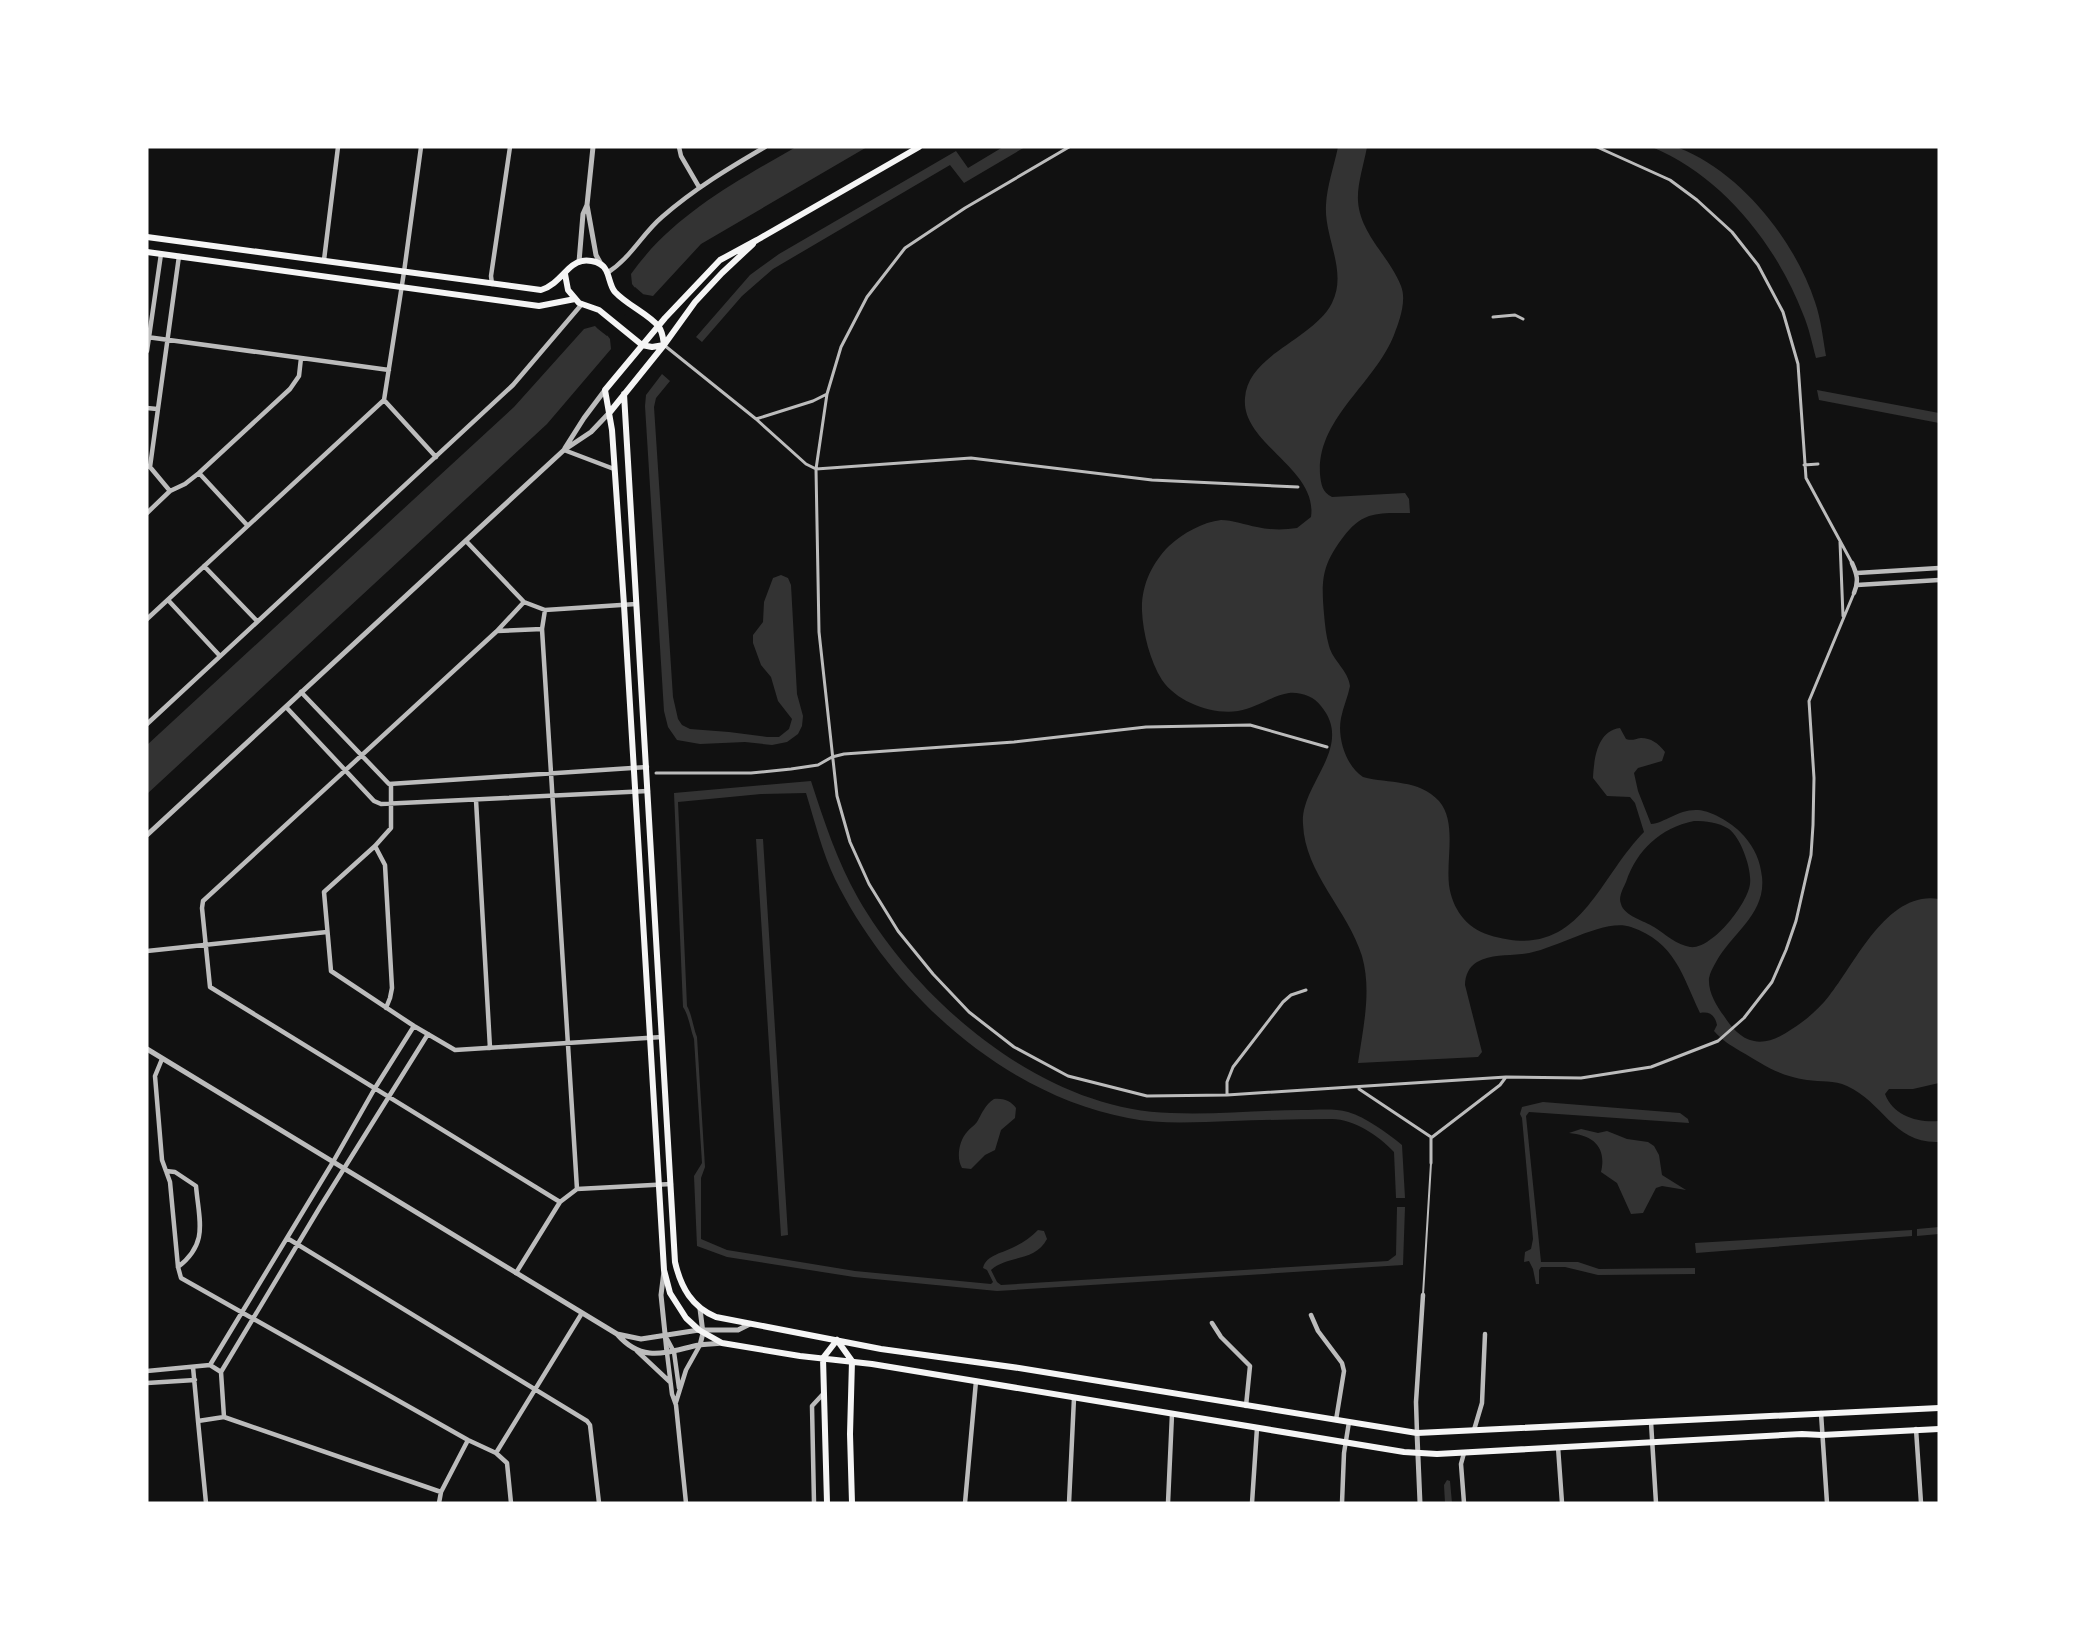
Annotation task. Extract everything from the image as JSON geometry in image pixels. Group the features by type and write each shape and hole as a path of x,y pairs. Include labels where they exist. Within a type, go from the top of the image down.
{"main road":[{"path":"919,147 720,260 642,345 605,390 610,412 624,605 664,1270 670,1293 686,1318 701,1331 722,1343 852,1361 1417,1454 1939,1428"},
{"path":"147,237 324,256 541,290 553,285 570,267 579,262 591,261 601,264 614,291 658,327 663,334 664,345"},
{"path":"610,412 710,285 758,240"},
{"path":"147,252 539,306 574,299"},
{"path":"565,274 568,290 574,299 599,310 642,345 652,347 664,345"},
{"path":"624,394 675,1262 687,1293 700,1309 716,1317 892,1350 1019,1368 1417,1433 1939,1408"},
{"path":"827,1503 823,1358 837,1340"},
{"path":"837,1340 852,1361 850,1434 852,1503"}],"street":[{"path":"324,256 339,147"},
{"path":"147,619 384,400 421,147"},
{"path":"492,284 491,276 510,147"},
{"path":"593,147 587,205 596,255 601,264"},
{"path":"680,147 681,156 699,186"},
{"path":"607,273 618,266 661,218 699,186 765,147"},
{"path":"1069,147 965,208 905,248 867,297 841,346 827,394 816,469 819,632 837,796 850,842 869,884 898,931 933,974 969,1012 1014,1047 1068,1076 1147,1096 1227,1095 1506,1077 1581,1078 1623,1073 1651,1067 1718,1041 1754,1008 1772,982 1796,921 1811,855 1814,778 1809,701 1857,585 1857,573 1806,478 1797,364 1783,312 1758,266 1732,232 1697,200 1670,180 1597,147"},
{"path":"1607,147 1610,152"},
{"path":"579,262 583,214 587,205"},
{"path":"147,351 161,254"},
{"path":"170,491 149,466 179,256"},
{"path":"147,724 513,385 586,305"},
{"path":"1493,317 1515,315 1523,319"},
{"path":"148,337 389,370"},
{"path":"664,345 756,419 806,464 816,469 970,458 1152,480 1298,487"},
{"path":"147,513 170,491 185,484 199,472 290,389 299,376 301,358"},
{"path":"564,450 605,390"},
{"path":"756,419 813,401 827,394"},
{"path":"384,400 436,457"},
{"path":"147,408 157,410"},
{"path":"147,836 564,450 591,432 610,412"},
{"path":"564,450 614,469"},
{"path":"1804,465 1818,464"},
{"path":"199,472 247,525"},
{"path":"466,541 524,602 545,610 636,604"},
{"path":"1840,541 1843,618"},
{"path":"204,566 257,621"},
{"path":"1857,573 1939,568"},
{"path":"1857,585 1939,580"},
{"path":"168,600 220,656"},
{"path":"524,602 497,631 203,901 202,908 210,987 560,1202"},
{"path":"545,610 542,629 577,1189"},
{"path":"497,631 542,629"},
{"path":"301,692 384,780 391,784 647,766"},
{"path":"286,707 374,801 381,804 648,791"},
{"path":"656,773 751,773 818,765 832,757 844,754 1146,728 1250,725 1327,747"},
{"path":"391,784 392,828 324,892 331,970 386,1008 455,1050 662,1037"},
{"path":"476,800 490,1048"},
{"path":"375,846 385,865 392,988 386,1008"},
{"path":"147,951 327,932"},
{"path":"1227,1095 1227,1082 1233,1067 1283,1002 1291,995 1306,990"},
{"path":"210,1365 414,1026"},
{"path":"225,1417 221,1372 428,1034"},
{"path":"147,1049 617,1334 670,1382"},
{"path":"162,1059 155,1076 162,1160 170,1182 181,1278 252,1320 468,1440 496,1453 507,1463 512,1503"},
{"path":"1431,1138 1500,1085 1506,1077"},
{"path":"1358,1088 1431,1138"},
{"path":"1431,1138 1431,1163"},
{"path":"166,1171 175,1172 196,1186 200,1240 190,1258 178,1267"},
{"path":"516,1273 560,1202 577,1189 671,1184"},
{"path":"287,1238 587,1421 590,1425 599,1503"},
{"path":"664,1270 661,1295 686,1503"},
{"path":"1420,1503 1416,1402 1424,1295"},
{"path":"676,1405 689,1363 700,1345 700,1309"},
{"path":"496,1453 582,1313"},
{"path":"1311,1315 1318,1330 1342,1362 1344,1371 1336,1420"},
{"path":"1212,1323 1221,1337 1250,1366 1246,1406"},
{"path":"617,1334 641,1339 701,1331 738,1330 750,1324"},
{"path":"1474,1430 1482,1403 1485,1334"},
{"path":"665,1337 674,1352 679,1391"},
{"path":"637,1351 652,1354 667,1353 700,1345 722,1343"},
{"path":"147,1371 210,1365 221,1372"},
{"path":"194,1367 206,1503"},
{"path":"147,1383 195,1380"},
{"path":"965,1503 976,1382"},
{"path":"814,1503 812,1406 824,1393"},
{"path":"1069,1503 1074,1398"},
{"path":"1821,1413 1827,1503"},
{"path":"1168,1503 1172,1414"},
{"path":"198,1420 225,1417 441,1492"},
{"path":"1342,1503 1349,1422"},
{"path":"1651,1422 1656,1503"},
{"path":"1252,1503 1257,1428"},
{"path":"1916,1429 1921,1503"},
{"path":"439,1503 441,1492 468,1440"},
{"path":"1558,1447 1562,1503"},
{"path":"1464,1453 1461,1464 1464,1503"}],"lane":[{"path":"1424,1295 1431,1163"}],"shaded area":[{"path":"796,147 867,147 701,244 653,296 642,294 607,335 611,349 547,424 147,794 147,745 514,407 584,329 595,326 600,328 635,288 631,274 647,253 666,235 685,218 728,187"},
{"path":"1003,147 1025,147 964,183 950,165 773,269 742,296 702,342 696,337 750,275 779,254 956,151 968,168"},
{"path":"1338,147 1367,147 1359,188 1360,213 1370,235 1396,275 1403,298 1398,324 1385,353 1348,402 1327,436 1321,454 1321,481 1324,490 1332,497 1405,493 1409,499 1410,513 1379,514 1358,522 1337,546 1327,564 1323,582 1325,622 1331,651 1349,680 1350,686 1342,714 1340,734 1344,751 1352,766 1363,777 1413,786 1431,794 1439,801 1448,819 1449,885 1457,909 1467,922 1481,932 1519,941 1544,938 1565,928 1582,913 1644,832 1635,803 1630,797 1607,796 1593,778 1598,747 1606,734 1620,728 1626,739 1645,738 1660,746 1665,752 1662,761 1638,768 1634,773 1638,791 1651,824 1691,810 1710,813 1723,819 1740,832 1758,860 1762,877 1759,902 1747,922 1723,951 1709,978 1713,998 1726,1020 1740,1035 1749,1040 1769,1040 1797,1026 1829,996 1874,932 1888,917 1920,899 1939,899 1939,1083 1913,1089 1889,1089 1885,1094 1889,1102 1900,1113 1923,1121 1939,1121 1939,1142 1924,1141 1911,1136 1890,1121 1859,1093 1847,1086 1787,1075 1764,1065 1729,1044 1714,1031 1717,1025 1713,1016 1709,1013 1700,1013 1675,961 1658,941 1646,933 1620,925 1593,930 1535,952 1493,956 1474,964 1468,972 1465,985 1482,1052 1478,1057 1358,1063 1364,1023 1365,969 1356,939 1311,859 1303,824 1304,809 1309,794 1329,751 1332,736 1330,721 1315,700 1298,693 1283,694 1245,709 1228,712 1206,709 1186,701 1162,680 1154,664 1148,647 1142,611 1143,593 1157,560 1169,546 1194,529 1221,520 1267,529 1292,529 1297,528 1311,517 1310,500 1303,484 1255,429 1247,414 1245,398 1249,383 1257,370 1269,358 1311,327 1332,303 1338,279 1328,230 1326,205","holes":["1694,821 1712,822 1733,833 1745,854 1750,884 1743,902 1728,924 1708,941 1699,946 1690,947 1676,942 1630,915 1623,908 1620,899 1631,870 1643,850 1660,835"]},
{"path":"1652,147 1676,147 1702,159 1744,191 1763,211 1780,233 1806,279 1819,315 1826,356 1816,358 1807,325 1792,288 1778,262 1744,215 1701,175"},
{"path":"662,374 670,381 656,398 654,407 673,697 678,719 682,725 690,729 767,737 779,737 789,729 792,719 778,701 771,677 761,665 753,643 753,635 763,622 764,602 773,578 781,575 788,578 791,585 797,694 803,716 798,734 787,742 772,745 745,742 700,744 677,740 668,727 664,711 645,406 646,395"},
{"path":"1817,390 1939,413 1939,423 1819,400"},
{"path":"811,781 837,855 858,898 884,938 915,976 950,1012 990,1044 1032,1072 1077,1093 1124,1107 1171,1113 1325,1110 1343,1111 1355,1115 1376,1126 1402,1145 1405,1198 1396,1198 1394,1152 1374,1135 1349,1122 1332,1119 1154,1122 1128,1118 1082,1105 1037,1086 995,1062 955,1032 919,998 887,961 858,921 830,869 806,793 761,794 678,802 687,1006 697,1037 705,1167 701,1178 701,1239 727,1250 855,1271 991,1284 993,1282 987,1270 983,1268 988,1260 1021,1244 1038,1230 1044,1231 1047,1239 1036,1251 1005,1262 991,1270 1001,1285 1388,1261 1396,1255 1397,1207 1405,1207 1403,1265 997,1291 854,1277 727,1257 697,1246 694,1176 702,1163 694,1039 683,1007 674,793"},
{"path":"756,839 763,839 788,1235 781,1236"},
{"path":"994,1099 1012,1104 1016,1108 1015,1118 1001,1130 995,1150 985,1155 971,1169 962,1168 959,1150 962,1140"},
{"path":"1543,1102 1680,1113 1688,1119 1689,1123 1529,1112 1526,1116 1541,1262 1578,1262 1599,1269 1695,1268 1695,1274 1598,1275 1565,1267 1541,1267 1539,1284 1536,1284 1529,1261 1524,1262 1525,1252 1531,1249 1533,1239 1520,1114 1522,1107"},
{"path":"1581,1129 1598,1133 1607,1131 1627,1139 1648,1142 1654,1146 1659,1155 1662,1175 1686,1190 1662,1186 1656,1188 1643,1213 1631,1214 1617,1183 1601,1172 1600,1149 1585,1136 1569,1133"},
{"path":"1939,1227 1939,1234 1917,1236 1917,1229"},
{"path":"1912,1230 1912,1236 1696,1253 1695,1243"},
{"path":"1447,1480 1450,1481 1452,1503 1445,1503 1444,1485"}],"pier":[{"path":"635,287 643,294 607,336 598,329"}]}
